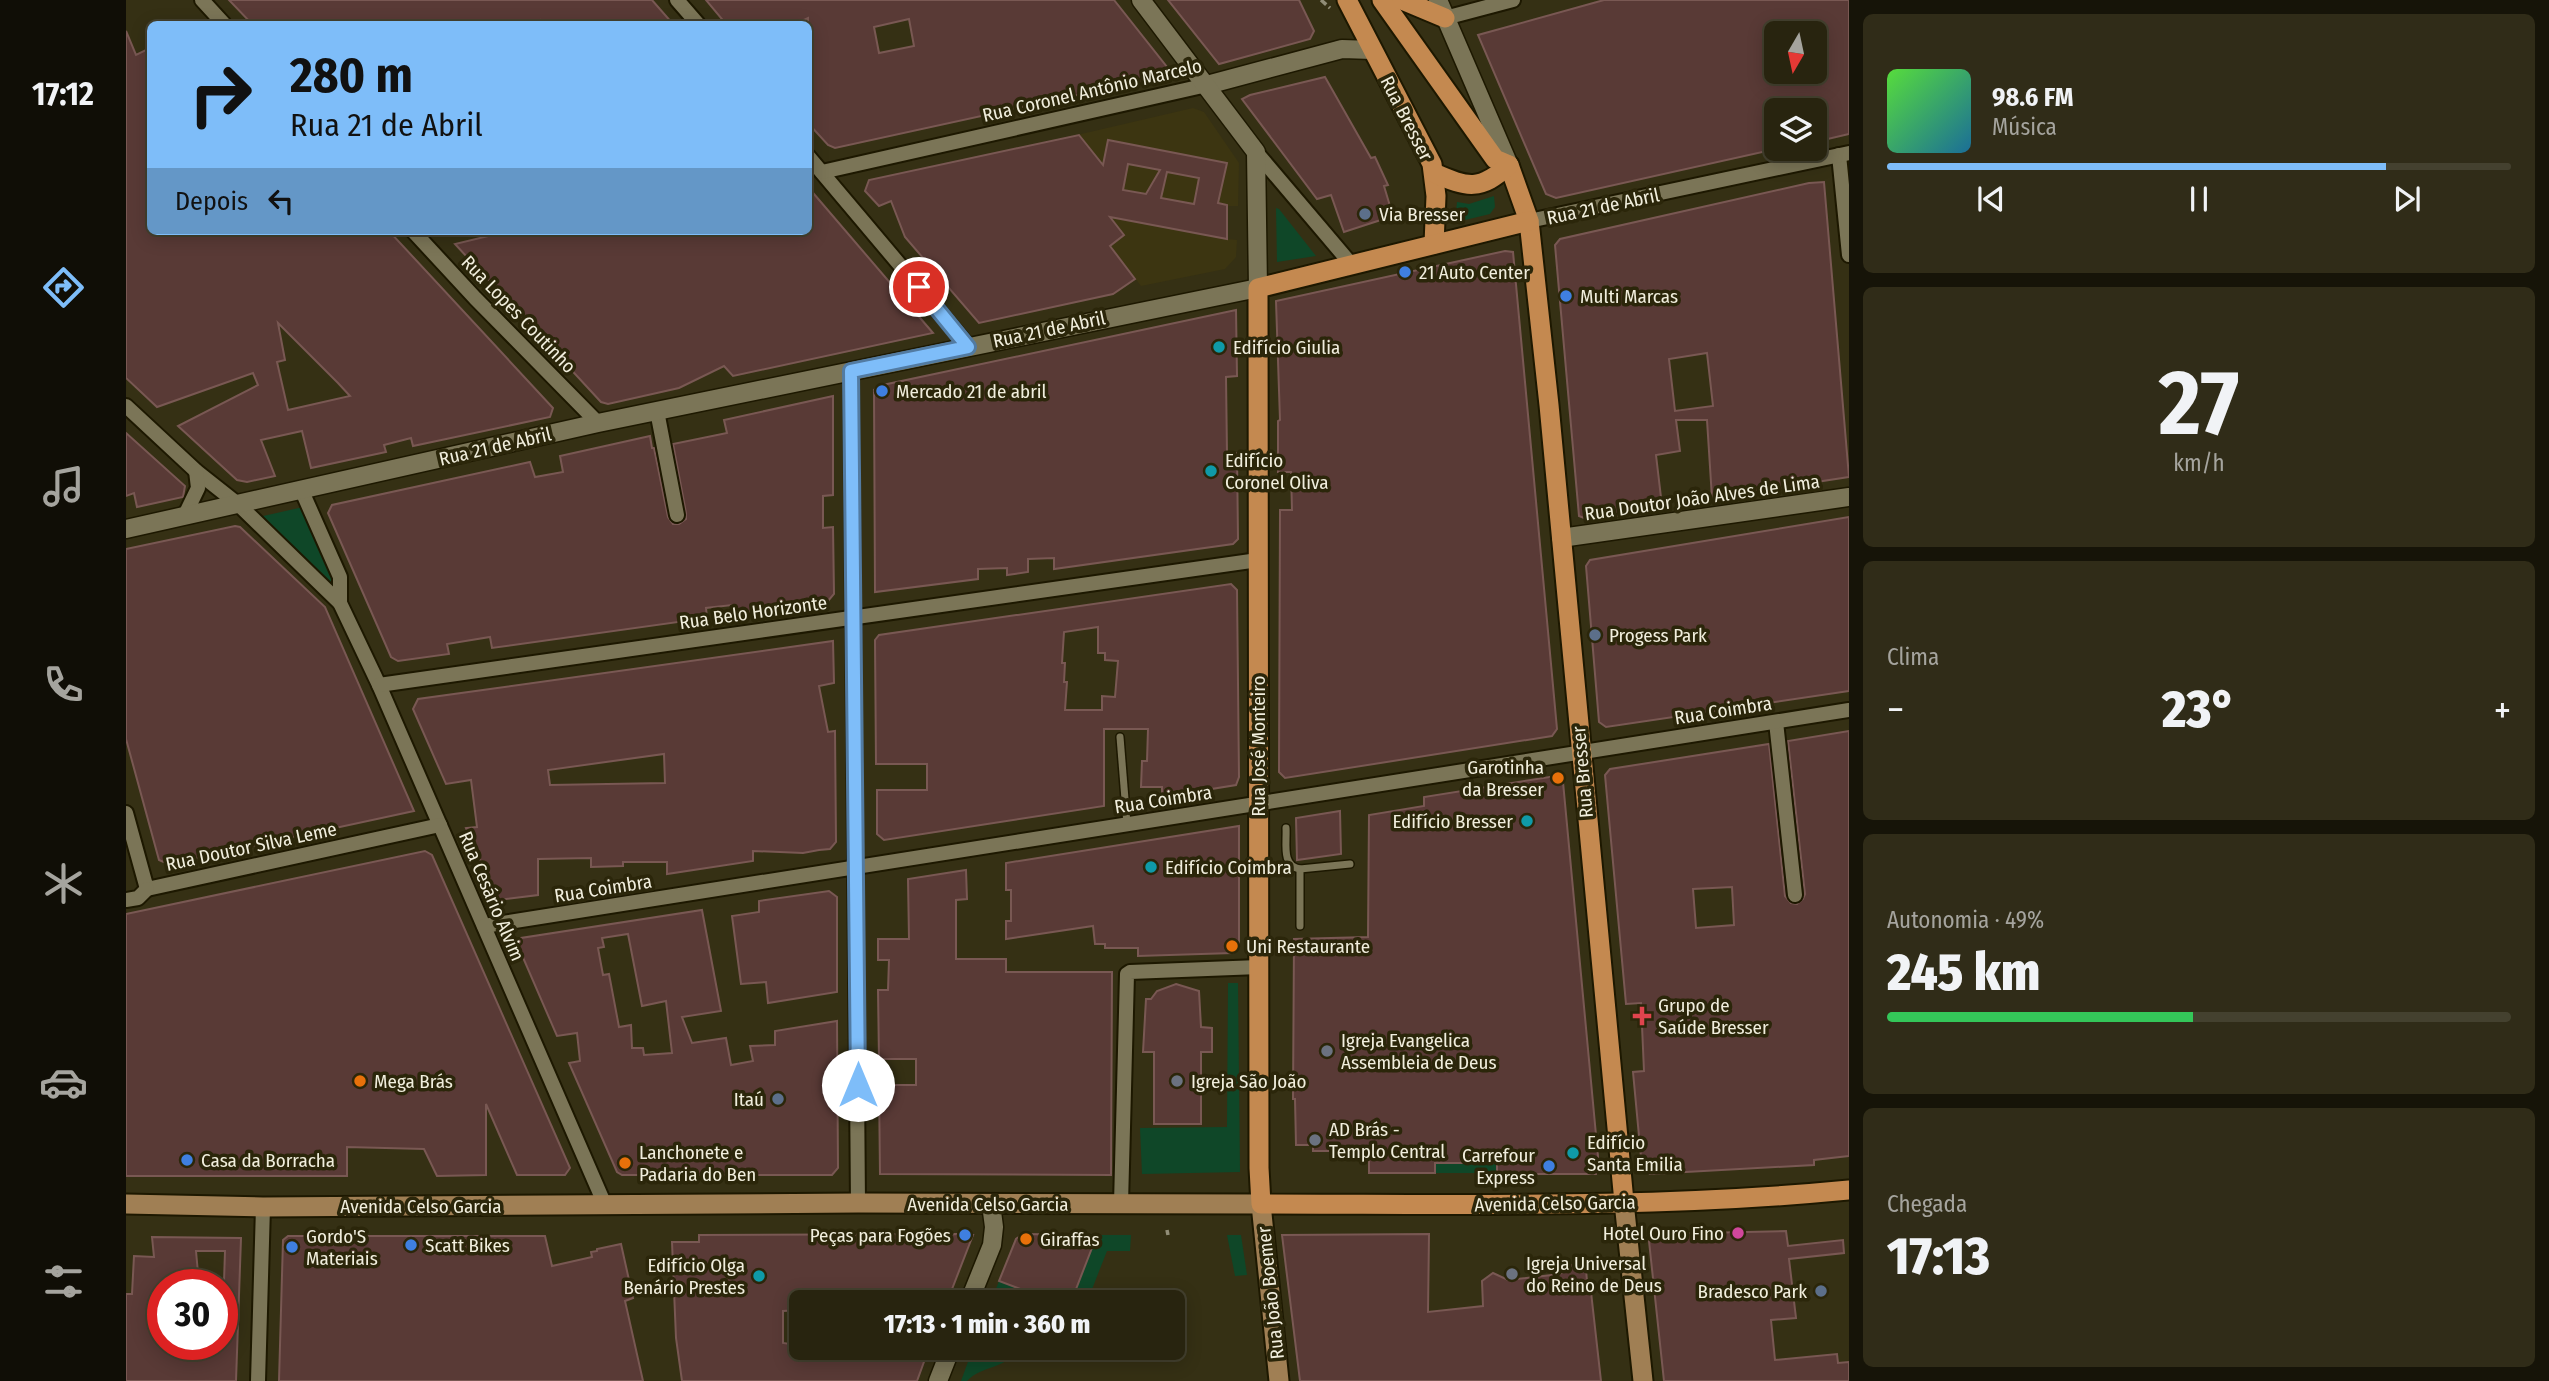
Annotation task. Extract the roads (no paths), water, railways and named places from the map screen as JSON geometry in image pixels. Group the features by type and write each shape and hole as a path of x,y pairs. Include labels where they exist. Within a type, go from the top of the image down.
{"main road":[{"name":"Rua Bresser","path":"1347,0 1419,138 1434,173 1434,244"},
{"name":"Rua Bresser","path":"1382,0 1495,159 1509,165 1529,221 1643,1381"},
{"path":"1402,0 1442,9"},
{"path":"1434,173 1457,183 1476,185 1490,180 1509,165"},
{"name":"Rua 21 de Abril","path":"1258,288 1529,221"},
{"name":"Rua José Monteiro","path":"1258,288 1261,1204"},
{"name":"Avenida Celso Garcia","path":"126,1204 263,1207 1624,1202 1728,1200 1849,1190"},
{"name":"Rua João Boemer","path":"1261,1204 1279,1380"}],"street":[{"path":"202,0 221,21"},
{"path":"677,0 695,21"},
{"path":"1141,0 1256,152 1351,264"},
{"path":"1442,9 1513,0"},
{"name":"Rua Bresser","path":"1442,9 1509,165"},
{"path":"1342,49 1360,26"},
{"name":"Rua Coronel Antônio Marcelo","path":"822,172 1207,85 1342,49 1371,50"},
{"path":"1256,152 1258,288"},
{"path":"1844,154 1849,255"},
{"name":"Rua 21 de Abril","path":"1529,221 1844,154"},
{"path":"812,161 968,347"},
{"name":"Rua Lopes Coutinho","path":"422,235 475,298 598,423"},
{"name":"Rua 21 de Abril","path":"126,529 598,423 1258,288"},
{"path":"851,371 858,1203"},
{"name":"Rua Cesário Alvim","path":"126,406 197,471 239,505 340,603 379,685 605,1205"},
{"path":"657,411 677,515"},
{"path":"184,517 198,488 197,471"},
{"name":"Rua Cesário Alvim","path":"301,489 340,577 340,603"},
{"name":"Rua Doutor João Alves de Lima","path":"1562,538 1849,497"},
{"name":"Rua Belo Horizonte","path":"379,685 1258,560"},
{"name":"Rua Coimbra","path":"484,926 1849,710"},
{"path":"1776,722 1795,895"},
{"name":"Rua Doutor Silva Leme","path":"126,813 147,889 440,825"},
{"path":"126,900 138,898 147,889"},
{"path":"1121,1204 1127,974 1259,967"},
{"path":"974,1290 992,1244 991,1203"},
{"path":"258,1381 263,1207"},
{"path":"938,1381 946,1360"}],"lane":[{"path":"1120,737 1127,825"},
{"path":"1286,828 1287,862 1293,868 1350,864"},
{"path":"1300,869 1300,926"}],"place":[{"name":"Via Bresser","path":"1365,214"},
{"name":"21 Auto Center","path":"1405,272"},
{"name":"Multi Marcas","path":"1566,296"},
{"name":"Edifício Giulia","path":"1219,347"},
{"name":"Mercado 21 de abril","path":"882,391"},
{"name":"Edifício Coronel Oliva","path":"1211,471"},
{"name":"Progess Park","path":"1595,635"},
{"name":"Garotinha da Bresser","path":"1558,778"},
{"name":"Edifício Bresser","path":"1527,821"},
{"name":"Edifício Coimbra","path":"1151,867"},
{"name":"Uni Restaurante","path":"1232,946"},
{"name":"Grupo de Saúde Bresser","path":"1642,1016"},
{"name":"Igreja Evangelica Assembleia de Deus","path":"1327,1051"},
{"name":"Mega Brás","path":"360,1081"},
{"name":"Igreja São João","path":"1177,1081"},
{"name":"Itaú","path":"778,1099"},
{"name":"AD Brás - Templo Central","path":"1315,1140"},
{"name":"Edifício Santa Emilia","path":"1573,1153"},
{"name":"Casa da Borracha","path":"187,1160"},
{"name":"Lanchonete e Padaria do Ben","path":"625,1163"},
{"name":"Carrefour Express","path":"1549,1166"},
{"name":"Hotel Ouro Fino","path":"1738,1233"},
{"name":"Peças para Fogões","path":"965,1235"},
{"name":"Giraffas","path":"1026,1239"},
{"name":"Scatt Bikes","path":"411,1245"},
{"name":"Gordo'S Materiais","path":"292,1247"},
{"name":"Igreja Universal do Reino de Deus","path":"1512,1274"},
{"name":"Edifício Olga Benário Prestes","path":"759,1276"},
{"name":"Bradesco Park","path":"1821,1291"}]}
